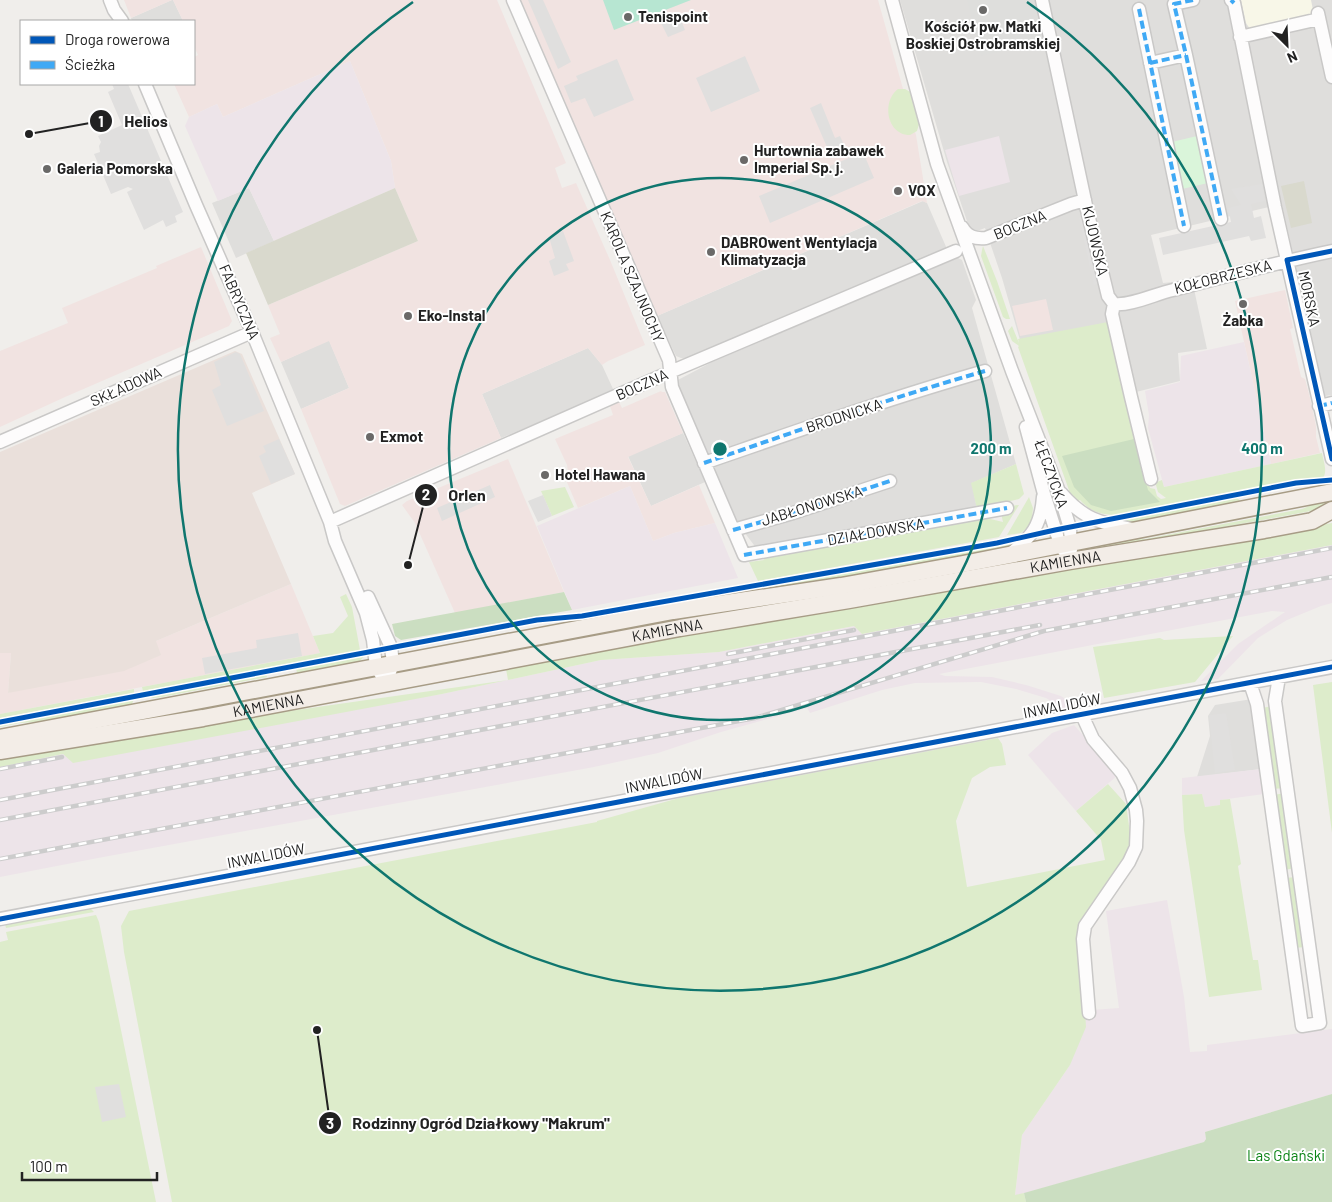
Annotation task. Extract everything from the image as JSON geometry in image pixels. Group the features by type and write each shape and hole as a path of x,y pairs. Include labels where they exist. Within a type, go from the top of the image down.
{"main road":[{"name":"KAMIENNA","path":"0,738 673,611 841,586 1332,492"},
{"name":"KAMIENNA","path":"0,751 203,718 680,628 1070,561 1264,530 1312,521 1332,510"}],"street":[{"name":"KAROLA SZAJNOCHY","path":"513,0 669,360 672,388 744,556"},
{"name":"ŁĘCZYCKA","path":"892,0 937,164 1012,371 1058,489 1070,528 1066,544"},
{"name":"KIJOWSKA","path":"1042,0 1085,200 1108,296 1114,304 1112,314 1151,479"},
{"path":"1193,0 1174,4 1221,218"},
{"name":"MORSKA","path":"1231,0 1234,3 1287,260 1326,404 1332,459"},
{"path":"1139,9 1184,226"},
{"path":"113,10 121,20"},
{"path":"1240,37 1319,16 1332,76"},
{"path":"1150,63 1186,55"},
{"name":"FABRYCZNA","path":"145,85 252,332 330,522 335,541 366,613 373,640 376,667 387,683"},
{"name":"BOCZNA","path":"959,223 968,235 984,238 1085,200"},
{"path":"969,252 971,243 984,238"},
{"path":"984,238 978,253 993,302 998,332"},
{"name":"BOCZNA","path":"330,522 670,372 956,251"},
{"name":"KOŁOBRZESKA","path":"1114,304 1120,305 1287,260 1332,251"},
{"name":"SKŁADOWA","path":"0,442 252,332"},
{"name":"BRODNICKA","path":"704,463 945,382 985,371"},
{"name":"ŁĘCZYCKA","path":"1012,371 1044,494 1066,544 1070,561"},
{"name":"JABŁONOWSKA","path":"733,530 792,514 890,481"},
{"path":"1058,489 1071,504 1087,516 1099,522 1139,530"},
{"path":"1010,554 1035,531 1044,494"},
{"name":"DZIAŁDOWSKA","path":"744,556 1007,508"},
{"path":"1312,521 1332,520"},
{"name":"FABRYCZNA","path":"330,522 342,538 391,647 392,663 387,683"},
{"name":"INWALIDÓW","path":"0,919 1332,667"},
{"path":"1250,683 1257,704 1302,1026 1326,1022 1318,1004 1310,956 1275,702 1279,677"},
{"path":"1257,704 1275,702"},
{"path":"1082,715 1093,739 1122,773 1130,788 1137,820 1136,846 1129,862 1085,926 1083,939 1089,1013"},
{"path":"1270,792 1288,790"},
{"path":"1281,874 1299,871"},
{"path":"1293,958 1310,956"},
{"path":"1300,1007 1318,1004"}],"shaded area":[{"path":"124,0 172,0 131,18"},
{"path":"173,0 183,20 132,20 131,18"},
{"path":"173,0 497,0 566,163 555,168 562,188 576,183 645,345 602,365 588,348 482,394 501,438 345,506 340,504 301,409 349,388 329,341 281,362 270,338 280,334 268,305 418,241 395,188 391,161 350,61 223,117 217,104 189,117 174,85 195,85 195,56 198,55 195,48 195,20 183,20"},
{"path":"516,0 878,0 916,135 927,203 922,201 657,316"},
{"path":"528,0 543,0 571,62 558,69"},
{"path":"900,0 1332,0 1332,395 1325,396 1282,204 1151,235 1163,283 1192,280 1207,349 1178,353 1180,381 1136,392 1036,395 1002,278 985,228 977,231 969,227 947,162"},
{"path":"967,0 1036,0 1045,41 981,56"},
{"path":"1241,0 1311,0 1313,10 1310,15 1250,29 1246,23"},
{"path":"679,15 685,30 668,37 661,23"},
{"path":"745,56 760,91 711,112 696,78"},
{"path":"617,59 634,100 594,117 585,98 571,103 564,86 578,80 576,76"},
{"path":"350,61 391,161 395,188 274,241 249,188 218,201 185,126 189,117 217,104 223,117"},
{"path":"112,85 128,85 183,212 175,216 177,222 166,227 163,220 144,230 127,192 133,189 128,187 111,194 94,154 100,152 99,146 101,142 98,136 122,125 108,92 114,89"},
{"path":"821,103 835,138 840,136 845,147 830,154 810,108"},
{"path":"999,136 1010,182 959,196 945,150"},
{"path":"863,152 874,178 770,223 759,196"},
{"path":"1304,181 1312,223 1291,228 1281,186"},
{"path":"1262,184 1265,201 1251,204 1254,218 1261,216 1266,238 1251,241 1249,236 1163,255 1159,238 1231,222 1228,208 1241,205 1231,189"},
{"path":"249,188 274,241 236,258 212,203"},
{"path":"395,188 418,241 268,305 246,253"},
{"path":"923,201 927,203 947,249 687,359 676,356 657,316"},
{"path":"1085,216 1100,283 1094,285 1079,218"},
{"path":"563,231 574,261 566,264 569,270 554,276 549,261 555,258 549,237"},
{"path":"201,247 232,321 229,326 0,427 0,351 68,323 62,308 157,268 156,266"},
{"path":"958,258 962,260 976,300 972,308 1016,464 972,483 977,509 757,549 738,524 676,381 712,362"},
{"path":"1285,290 1293,328 1290,329 1301,377 1305,379 1310,398 1320,453 1271,464 1235,301"},
{"path":"1046,299 1053,330 1020,336 1012,306"},
{"path":"329,340 349,388 301,409 281,362"},
{"path":"1244,342 1271,464 1164,487 1148,428 1149,415 1145,391 1180,382 1181,356"},
{"path":"588,348 602,365 614,391 501,438 482,394"},
{"path":"235,351 242,354 295,474 252,493 291,584 156,641 161,655 124,671 8,693 11,653 0,653 0,452"},
{"path":"236,352 240,354 264,411 227,426 212,390 221,385 214,362"},
{"path":"661,391 665,392 683,433 628,457 651,506 699,485 715,523 674,533 653,541 630,486 578,508 566,480 569,478 567,465 555,439 613,415 610,406 619,402 622,408"},
{"path":"683,433 705,482 651,506 628,456"},
{"path":"279,439 295,474 271,484 259,456 266,452 263,446"},
{"path":"508,459 564,592 455,613 415,523 402,505 407,501"},
{"path":"490,485 495,497 442,521 437,508"},
{"path":"630,486 653,541 674,533 715,523 738,578 572,610 537,526"},
{"path":"543,495 552,516 538,522 528,501"},
{"path":"1332,545 1332,603 1287,620 1258,638 1218,679 1201,681 1238,644 1285,612 1272,611 939,674 945,676 992,677 1026,685 1061,696 1076,706 1064,709 1046,698 1016,689 981,682 915,683 882,690 810,713 807,708 721,732 658,753 594,767 0,877 0,767 63,754 442,694 601,660 719,652 855,626 862,634"},
{"path":"291,584 320,653 0,714 0,653 11,653 8,693 156,641"},
{"path":"298,633 302,656 205,674 202,658 257,648 256,640"},
{"path":"1252,699 1261,769 1197,777 1210,736 1208,716 1215,705"},
{"path":"1226,713 1235,770 1215,773 1209,715"},
{"path":"1074,725 1118,775 1076,811 1028,755 1052,733"},
{"path":"1261,769 1264,794 1220,800 1221,805 1204,807 1202,794 1182,795 1182,778"},
{"path":"1167,900 1184,997 1190,1052 1207,1051 1207,1045 1332,1029 1332,1094 1205,1132 1206,1139 1204,1142 1015,1196 1022,1135 1070,1065 1085,1015 1092,1010 1119,1008 1106,911"},
{"path":"119,1084 126,1117 102,1122 95,1087"}],"green space":[{"name":"Tenispoint","path":"603,0 691,0 614,30"},
{"path":"898,89 905,89 912,93 920,121 917,131 910,135 902,134 896,130 889,117 889,102"},
{"path":"1197,136 1208,183 1182,189 1172,142"},
{"path":"983,246 1010,319 1003,317 981,256"},
{"path":"1108,322 1148,482 1150,488 1155,489 1157,496 1161,499 1166,498 1158,492 1156,485 1157,482 1162,480 1164,487 1322,453 1325,469 1323,478 1293,480 1114,515 1095,511 1087,507 1080,500 1076,502 1070,493 1019,346 1012,341 1008,331 1012,326 1019,343 1018,339"},
{"path":"1134,439 1148,490 1160,502 1111,511 1091,505 1074,487 1062,456"},
{"path":"1016,464 1024,494 1019,499 977,509 971,483"},
{"path":"565,487 574,507 552,516 541,491"},
{"path":"1029,497 1033,508 1032,518 1028,527 1021,533 1007,535"},
{"path":"1237,498 1242,502 1139,521 1114,522"},
{"path":"1332,498 1332,506 1306,512 1090,551 1078,547 1123,538 1145,539 1302,509"},
{"path":"1019,505 999,537 758,581 749,562 764,560 765,556 828,544 832,547 862,542 866,538 982,517 1003,522 1001,513 1010,506"},
{"path":"1332,523 1332,545 862,634 854,626 719,652 601,660 508,680 506,669 524,662 703,629 861,607 1115,558 1164,554"},
{"path":"1022,540 1007,551 583,621 584,618"},
{"path":"564,592 572,610 401,640 395,636 392,624"},
{"path":"346,594 352,607 360,650 143,691 142,687 320,653 313,636 333,633 348,616 340,597"},
{"path":"1233,636 1195,682 1104,698 1093,647 1160,638 1164,640"},
{"path":"365,655 353,665 297,673 296,668"},
{"path":"266,674 267,677 162,697 153,698 147,696"},
{"path":"506,680 442,694 73,763 63,754 0,767 0,757 107,737"},
{"path":"1332,682 1332,833 1313,685"},
{"path":"134,689 134,693 0,718 0,714"},
{"path":"134,699 131,706 64,720 20,723 0,727 0,724"},
{"path":"1273,706 1285,788 1272,789 1261,708"},
{"path":"998,738 1002,744 1006,765 990,767 972,778 956,821 967,887 1105,860 1101,840 1076,811 1108,784 1126,804 1131,840 1125,856 1127,857 1080,925 1086,1027 1070,1065 1022,1135 1015,1195 1024,1193 1026,1202 172,1202 124,952 121,926 129,911 597,822 679,798"},
{"path":"1286,793 1296,868 1284,870 1273,795"},
{"path":"1202,794 1205,807 1220,805 1220,800 1230,799 1241,864 1238,866 1253,960 1258,960 1262,990 1209,997 1184,830 1182,795"},
{"path":"1296,877 1305,947 1294,948 1285,878"},
{"path":"90,908 94,912 6,928 5,924"},
{"path":"96,915 99,922 156,1202 0,1202 0,942 8,940 6,932"},
{"name":"Las Gdański","path":"1332,1094 1332,1202 1026,1202 1024,1193 1204,1142 1206,1139 1205,1132"}],"railway":[{"path":"0,800 1332,548"},
{"path":"0,859 755,718 1044,631 1332,577"},
{"path":"0,820 1040,625"},
{"path":"728,654 854,630"},
{"path":"0,769 62,757"}],"marked path":[{"path":"1193,0 1174,4 1221,219"},
{"path":"1231,0 1234,3"},
{"path":"1139,9 1184,226"},
{"path":"1150,63 1186,55"},
{"path":"704,463 949,381 985,371"},
{"path":"1319,406 1332,403"},
{"path":"733,530 793,513 890,481"},
{"path":"744,555 1007,508"}],"cycle path":[{"path":"1332,251 1287,260 1332,459"},
{"path":"0,722 537,620 582,616 997,543 1296,483 1332,480"},
{"path":"0,919 1332,667"}],"place":[{"name":"Kościół pw. Matki Boskiej Ostrobramskiej","path":"983,10"},
{"name":"Tenispoint","path":"628,17"},
{"name":"Helios","path":"29,134"},
{"name":"Hurtownia zabawek Imperial Sp. j.","path":"744,160"},
{"name":"Galeria Pomorska","path":"47,169"},
{"name":"VOX","path":"898,191"},
{"name":"DABROwent Wentylacja Klimatyzacja","path":"711,252"},
{"name":"Żabka","path":"1243,304"},
{"name":"Eko-Instal","path":"408,316"},
{"name":"Exmot","path":"370,437"},
{"name":"Hotel Hawana","path":"545,475"},
{"name":"Orlen","path":"408,565"},
{"name":"Rodzinny Ogród Działkowy \"Makrum\"","path":"317,1030"}]}
